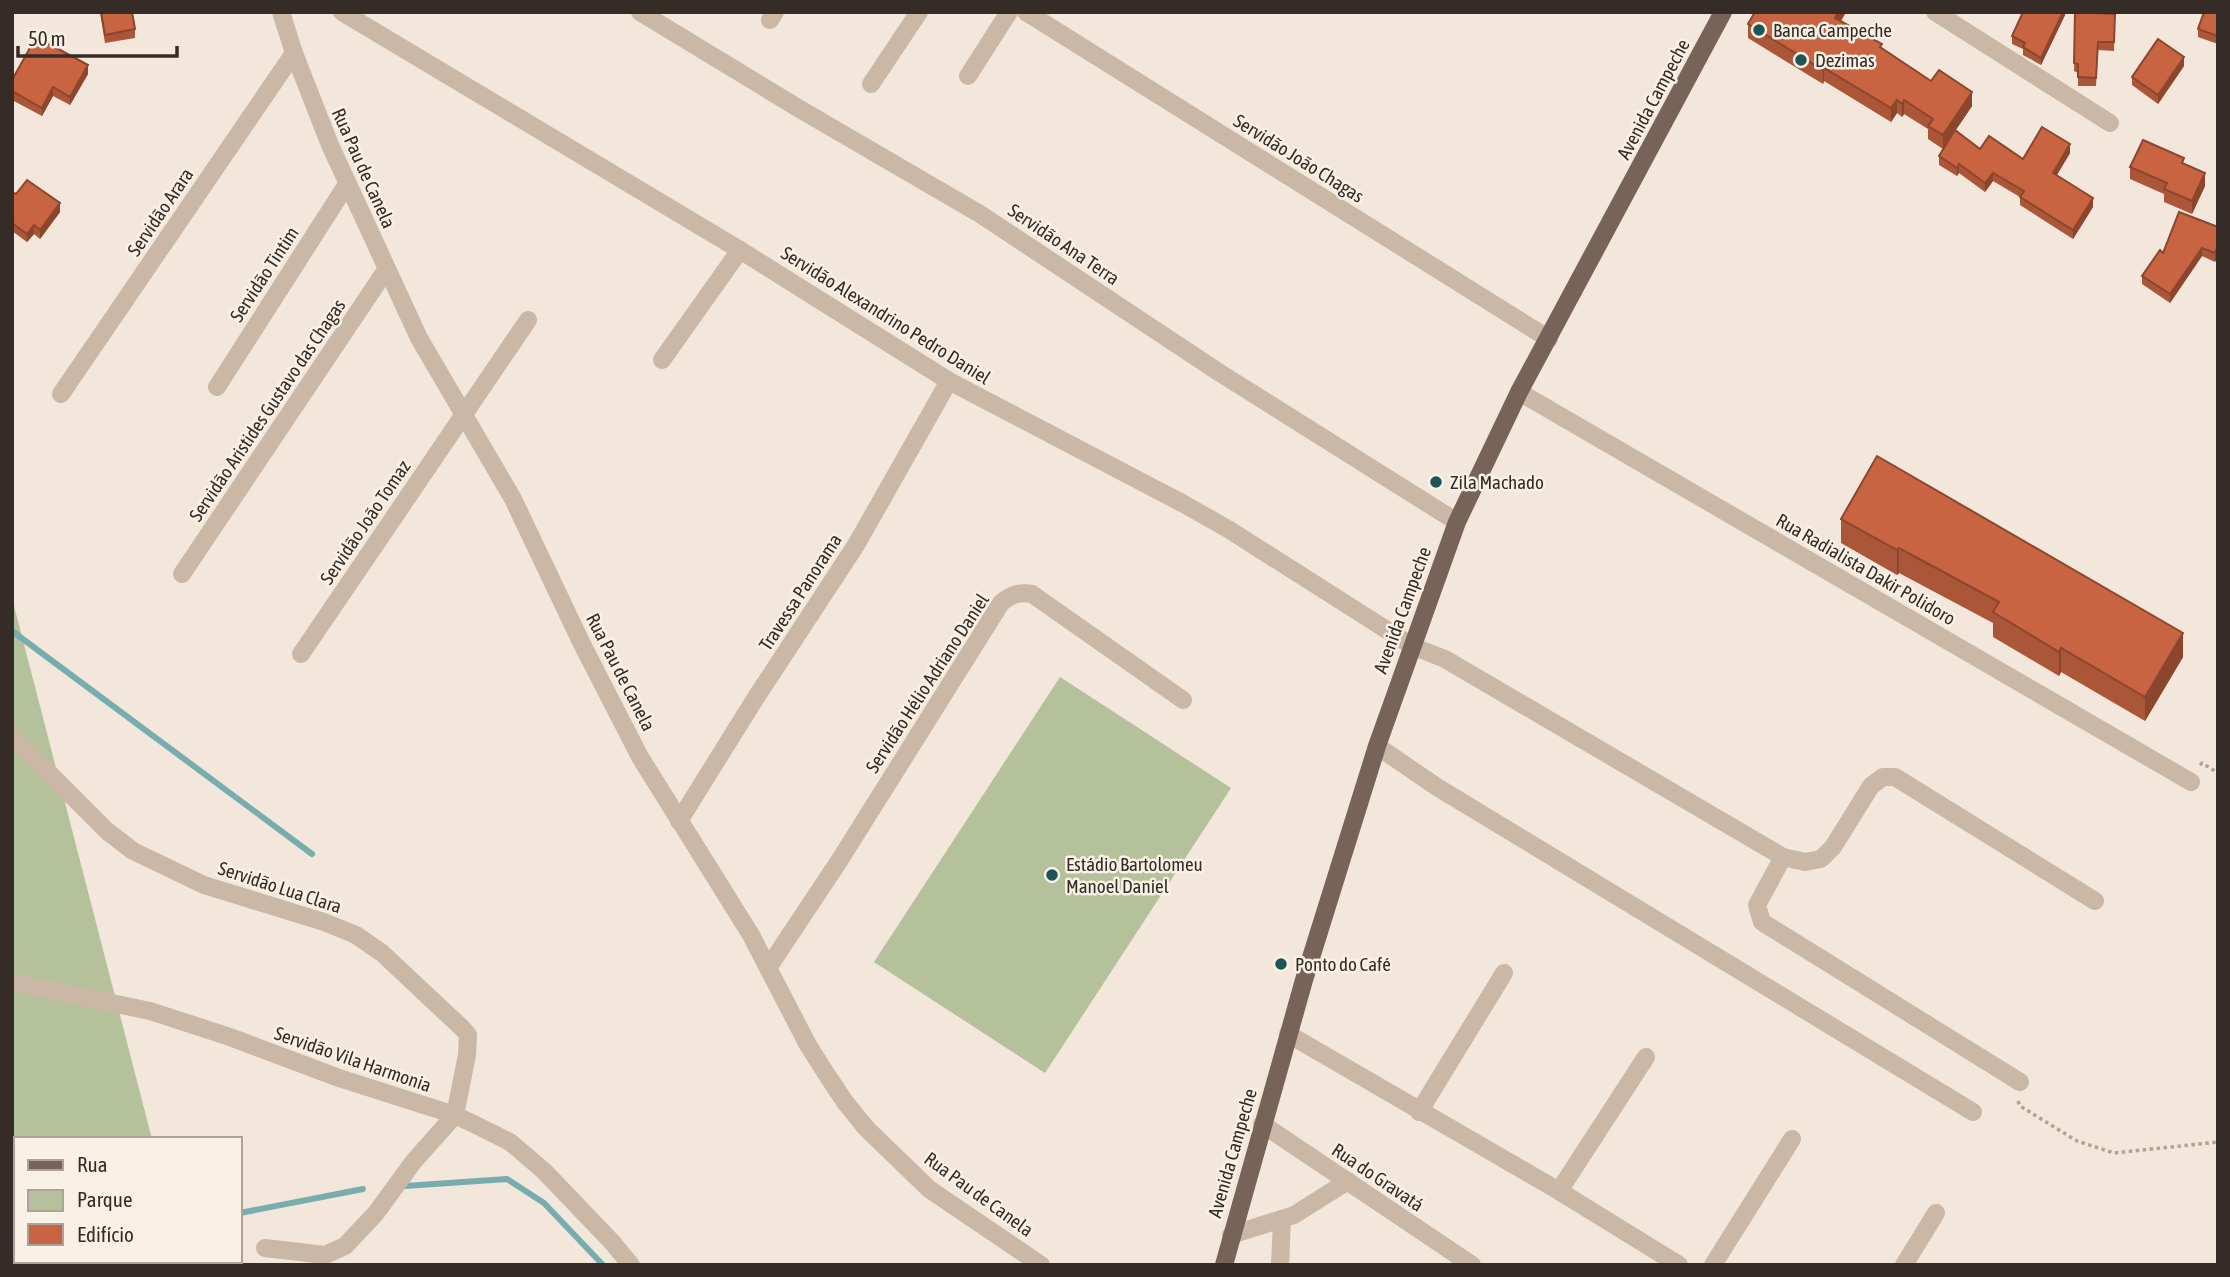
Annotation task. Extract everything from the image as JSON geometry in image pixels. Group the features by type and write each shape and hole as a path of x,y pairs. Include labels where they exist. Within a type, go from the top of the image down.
{"main road":[{"name":"Avenida Campeche","path":"1224,1265 1288,1034 1377,746 1457,522 1519,392 1723,12"}],"street":[{"name":"Rua Pau de Canela","path":"281,12 294,53 347,184 419,338 519,512 619,718 679,821 751,935 808,1045 845,1102 866,1128 929,1189 1041,1265"},
{"name":"Servidão Alexandrino Pedro Daniel","path":"342,12 740,250 949,382 1228,529 1412,646 1445,659 1783,857"},
{"name":"Servidão Ana Terra","path":"640,12 981,214 1220,373 1457,522"},
{"path":"871,84 919,12"},
{"path":"968,76 1009,12"},
{"name":"Servidão João Chagas","path":"1027,12 1549,339"},
{"path":"1935,12 2110,122"},
{"name":"Servidão Arara","path":"61,394 294,53"},
{"name":"Servidão Tintim","path":"216,387 347,184"},
{"path":"662,360 740,250"},
{"name":"Servidão Aristides Gustavo das Chagas","path":"182,574 386,270"},
{"name":"Servidão João Tomaz","path":"301,654 528,320"},
{"name":"Travessa Panorama","path":"679,821 856,545 949,382"},
{"name":"Rua Radialista Dakir Polidoro","path":"1519,392 2191,782"},
{"name":"Servidão Hélio Adriano Daniel","path":"768,968 841,858 1001,603 1010,596 1020,592 1032,594 1183,700"},
{"name":"Servidão Lua Clara","path":"12,736 107,831 133,851 204,886 356,934 382,953 468,1035 467,1055 454,1115"},
{"path":"1377,746 1437,788 1973,1112"},
{"path":"2017,1080 1762,922 1758,905 1783,857 1805,862 1821,859 1833,847 1871,786 1884,777 1895,776 2095,901"},
{"path":"1419,1112 1504,972"},
{"name":"Servidão Vila Harmonia","path":"12,982 150,1011 230,1037 307,1067 454,1115 510,1142 565,1192 631,1265"},
{"path":"1288,1034 1559,1191 1679,1265"},
{"path":"1559,1191 1646,1057"},
{"path":"265,1248 325,1255 345,1246 376,1213 414,1161 454,1115"},
{"name":"Rua do Gravatá","path":"1262,1124 1472,1265"},
{"path":"1713,1265 1791,1139"},
{"path":"1231,1234 1294,1215 1348,1181"},
{"path":"1904,1265 1936,1213"},
{"path":"1280,1265 1282,1219"}],"path":[{"path":"2017,1080 2014,1097 2020,1106 2077,1141 2114,1153 2218,1142"}],"green space":[{"path":"12,598 151,1137 14,1137 14,1263 113,1263 12,1265"},
{"name":"Estádio Bartolomeu Manoel Daniel","path":"1060,677 1231,788 1045,1073 874,962"}],"building":[{"path":"101,12 132,12 135,29 105,35"},
{"path":"1755,12 1838,12 1835,18 1882,44 1880,47 1931,81 1939,70 1972,92 1943,135 1928,126 1933,119 1904,100 1902,104 1897,100 1891,108 1748,24"},
{"path":"2023,12 2063,12 2041,58 2023,47 2025,43 2012,36"},
{"path":"2075,12 2115,14 2114,42 2098,42 2096,78 2078,77 2078,64 2074,63"},
{"path":"2204,12 2218,12 2218,36 2198,29"},
{"path":"36,37 88,65 70,97 53,87 42,108 12,91 12,80"},
{"path":"2158,39 2184,57 2158,95 2132,77"},
{"path":"2042,127 2070,144 2053,173 2093,198 2073,230 2020,197 2024,191 1993,173 1985,183 1959,164 1957,168 1939,156 1955,130 1980,149 1989,136 2023,159"},
{"path":"2143,140 2184,158 2182,163 2205,173 2192,201 2164,189 2167,183 2130,167"},
{"path":"27,180 60,203 40,230 34,225 27,234 12,223 12,192 16,194"},
{"path":"2179,212 2218,227 2218,246 2215,253 2202,248 2170,294 2142,276 2160,250 2163,253"},
{"path":"1877,456 2183,633 2145,697 2061,648 2059,652 1993,612 1999,602 1841,519"}],"waterway":[{"path":"12,631 312,854"},
{"path":"405,1186 507,1179 544,1203 603,1265"},
{"path":"242,1213 363,1189"},
{"path":"84,1265 88,1263"}],"place":[{"name":"Banca Campeche","path":"1759,30"},
{"name":"Dezimas","path":"1801,60"},
{"name":"Zila Machado","path":"1436,482"},
{"name":"Estádio Bartolomeu Manoel Daniel","path":"1052,875"},
{"name":"Ponto do Café","path":"1281,964"}]}
